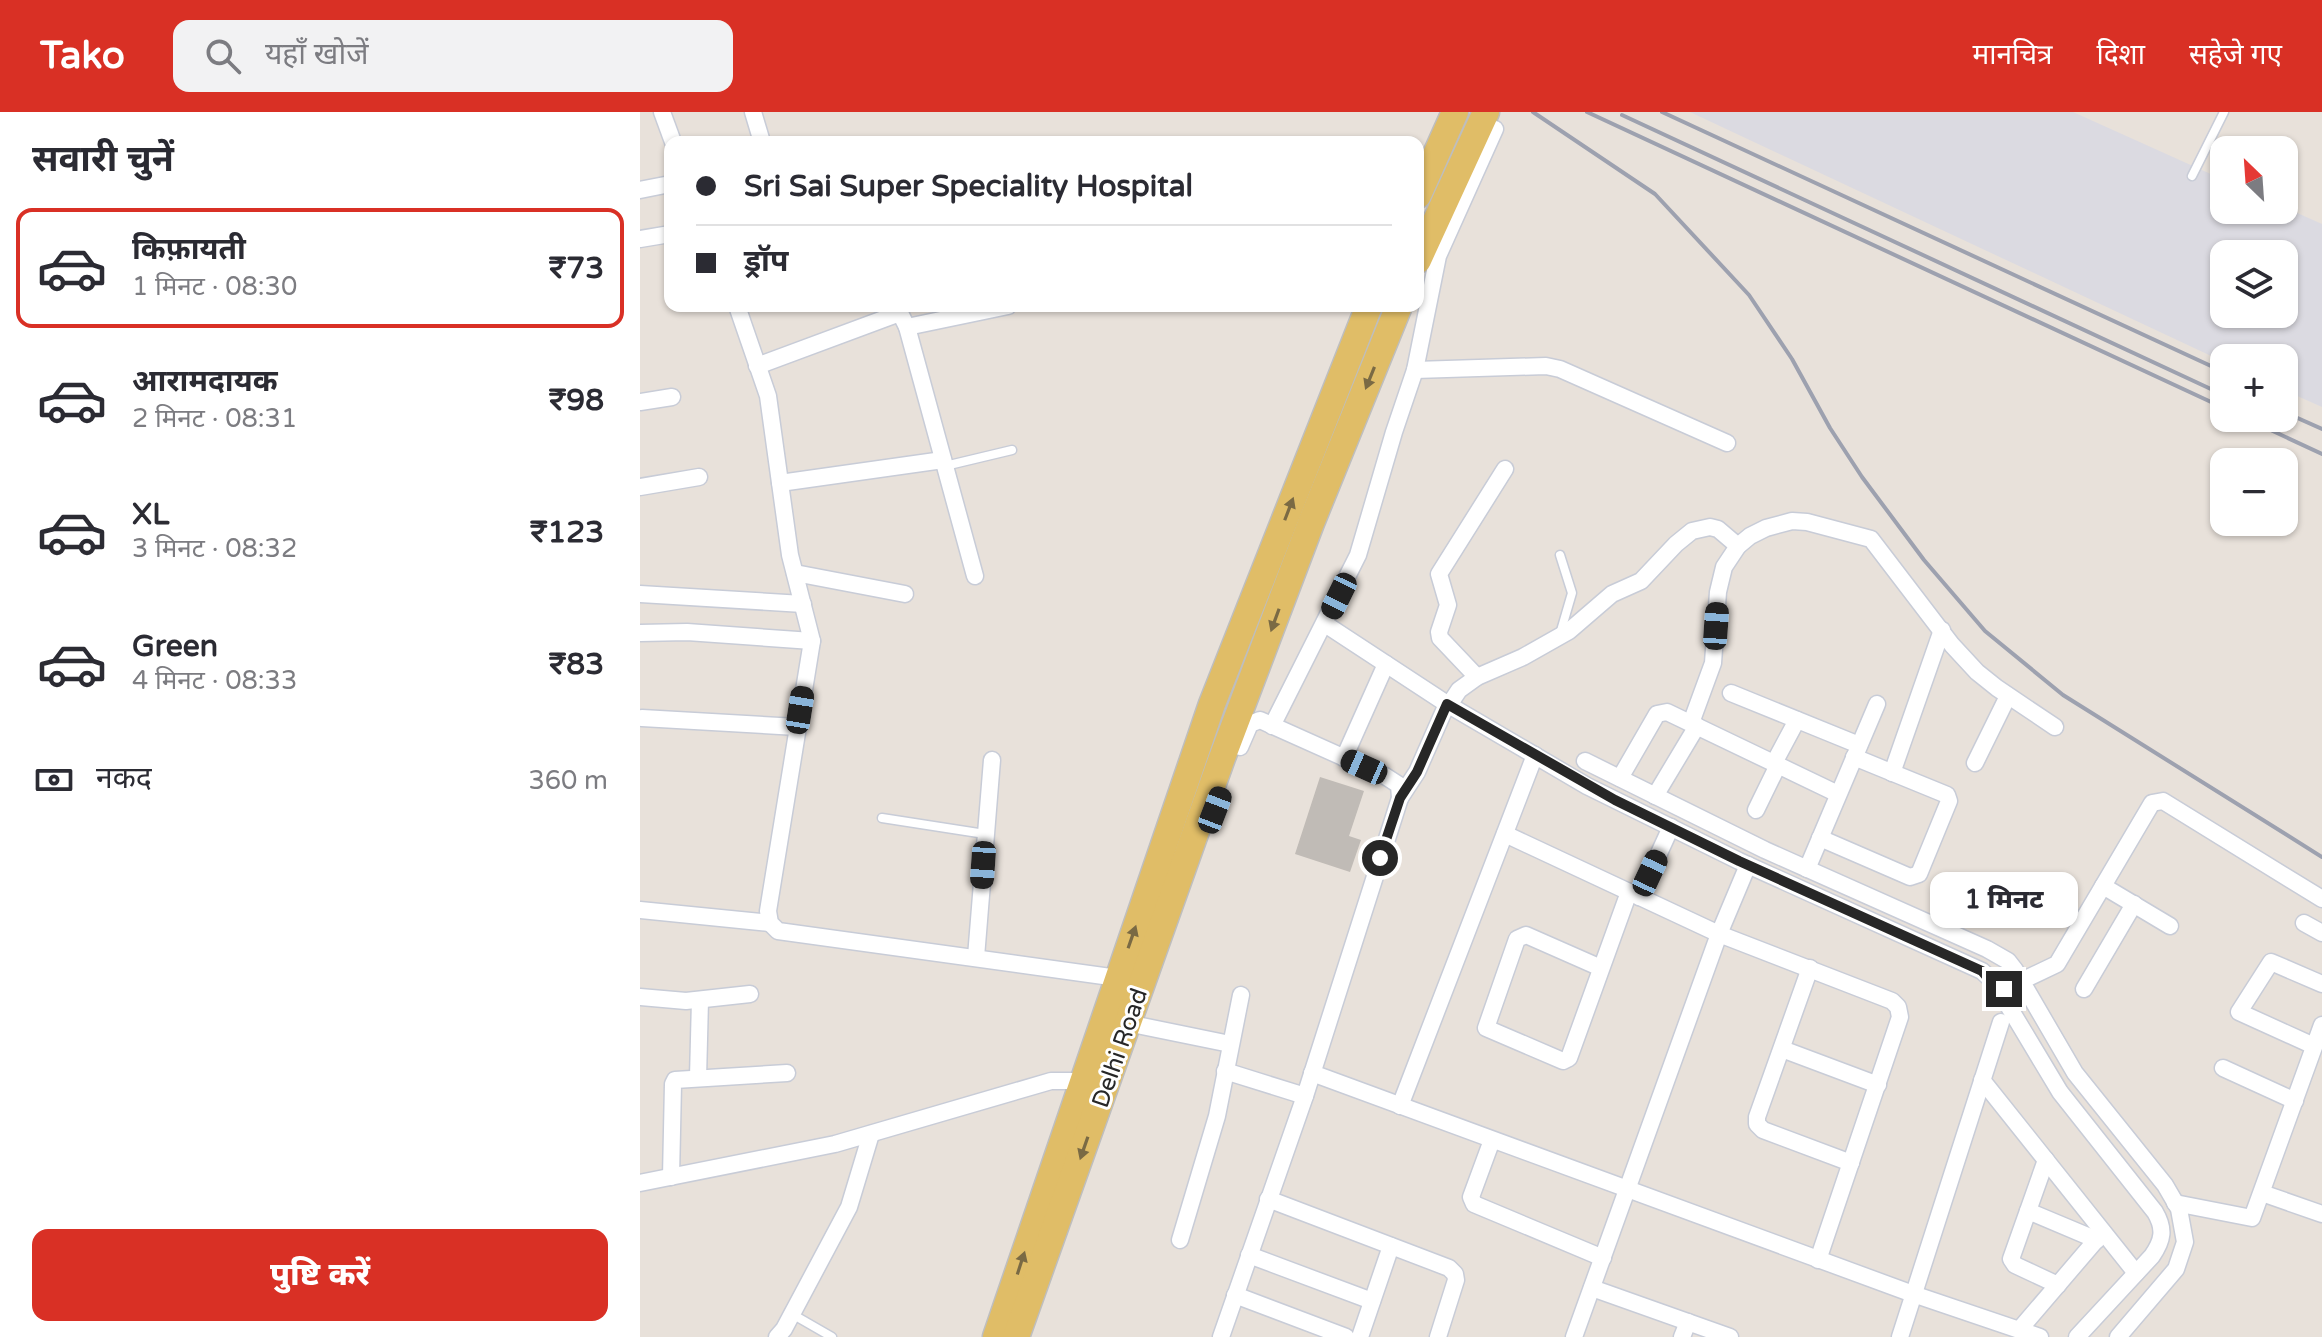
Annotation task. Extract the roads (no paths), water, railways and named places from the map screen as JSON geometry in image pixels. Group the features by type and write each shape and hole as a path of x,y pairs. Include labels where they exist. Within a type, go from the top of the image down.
{"main road":[{"path":"1424,182 1455,112"},
{"path":"1424,248 1491,120"},
{"path":"996,1337 1094,1082 1177,844 1200,738 1367,312"},
{"path":"1177,844 1222,758 1311,523 1397,312"},
{"name":"Delhi Road","path":"1016,1337 1094,1082"}],"street":[{"path":"662,112 671,136"},
{"path":"753,112 760,136"},
{"path":"1272,726 1358,555 1415,370 1438,256 1491,120"},
{"path":"640,190 664,185"},
{"path":"640,239 664,235"},
{"path":"739,312 768,396 795,573 812,641 768,911 770,923 778,931 1130,980"},
{"path":"907,327 979,312"},
{"path":"757,366 897,314 905,319 975,576"},
{"path":"1415,370 1546,366 1560,369 1727,443"},
{"path":"640,402 672,397"},
{"path":"780,483 944,463"},
{"path":"1477,677 1440,638 1448,605 1439,574 1505,469"},
{"path":"640,487 699,477"},
{"path":"1655,796 1694,725 1713,663 1724,567 1738,546 1766,528 1792,521 1863,535 1877,544 1977,672 2055,727"},
{"path":"1221,1337 1305,1096 1400,798 1417,772 1452,700 1477,677 1523,657 1559,636 1579,624 1612,594 1648,576 1692,531 1710,527 1718,529 1738,546"},
{"path":"795,573 905,594"},
{"path":"640,594 803,604"},
{"path":"1325,624 1587,786 1671,827 1744,855 2010,986 2165,1185 2185,1231 2176,1269 2118,1337"},
{"path":"1892,773 1942,630"},
{"path":"640,633 687,632 812,641"},
{"path":"1344,758 1386,664"},
{"path":"1731,693 1797,720 1892,773 1950,798 1919,874 1910,877 1820,838"},
{"path":"1975,763 2008,696"},
{"path":"1807,869 1877,704"},
{"path":"1620,778 1657,714 1667,712 1838,794"},
{"path":"642,718 797,727"},
{"path":"1177,844 1215,810 1250,724 1260,720 1385,776 1399,785 1400,798"},
{"path":"1756,810 1797,720"},
{"path":"1400,1106 1535,755"},
{"path":"976,957 992,760"},
{"path":"1585,761 1655,796 1744,855 1807,869 2008,961 2010,986 2052,1081 2159,1219 2162,1229 2160,1246 2077,1337"},
{"path":"2010,986 2057,964 2152,803 2158,800 2322,899"},
{"path":"1601,968 1526,935 1521,936 1517,939 1486,1028 1566,1060 1601,968 1634,894 1671,827"},
{"path":"1505,834 1719,934 1892,1001 1898,1007 1900,1017 1818,1260"},
{"path":"1574,1337 1719,934 1744,855"},
{"path":"2103,886 2170,926"},
{"path":"2084,989 2134,904"},
{"path":"640,910 770,923"},
{"path":"2304,923 2322,933"},
{"path":"2314,1046 2239,1012 2271,962 2322,984"},
{"path":"1810,968 1757,1124 1763,1130 1851,1163"},
{"path":"640,997 668,1001 750,994"},
{"path":"1180,1240 1217,1116 1241,995"},
{"path":"698,1078 700,1000"},
{"path":"1116,1021 1230,1044"},
{"path":"1900,1337 2001,1022"},
{"path":"2175,1203 2249,1219 2255,1215 2322,1025"},
{"path":"1782,1049 1878,1085"},
{"path":"2223,1068 2295,1101"},
{"path":"1225,1071 1305,1096"},
{"path":"671,1177 673,1084 679,1079 787,1073"},
{"path":"1312,1073 1818,1260 2014,1331 2040,1337"},
{"path":"1982,1080 2046,1160 2100,1236 2136,1273"},
{"path":"640,1183 835,1144 1051,1081 1094,1082"},
{"path":"777,1337 849,1207 871,1134"},
{"path":"1492,1140 1471,1197 1474,1204 1603,1258"},
{"path":"2046,1160 2012,1262 2058,1285"},
{"path":"2262,1193 2322,1214"},
{"path":"1268,1199 1449,1268 1456,1280 1438,1337"},
{"path":"2028,1211 2100,1236"},
{"path":"2014,1331 2100,1236"},
{"path":"1360,1337 1391,1246"},
{"path":"1249,1255 1372,1301"},
{"path":"1592,1288 1685,1329 1730,1337"},
{"path":"1235,1295 1346,1337"}],"lane":[{"path":"2192,176 2224,112"},
{"path":"944,463 1012,450"},
{"path":"1559,636 1572,593 1560,555"},
{"path":"882,818 985,834"},
{"path":"792,1314 832,1337"}],"railway":[{"path":"1533,112 1655,194 1749,295 1792,359 1830,428 1862,477 1924,560 1985,631 2063,695 2322,857"},
{"path":"1587,112 2210,401"},
{"path":"1662,112 2210,366"},
{"path":"1622,115 2210,389"},
{"path":"2298,418 2322,429"},
{"path":"2275,432 2322,454"}]}
